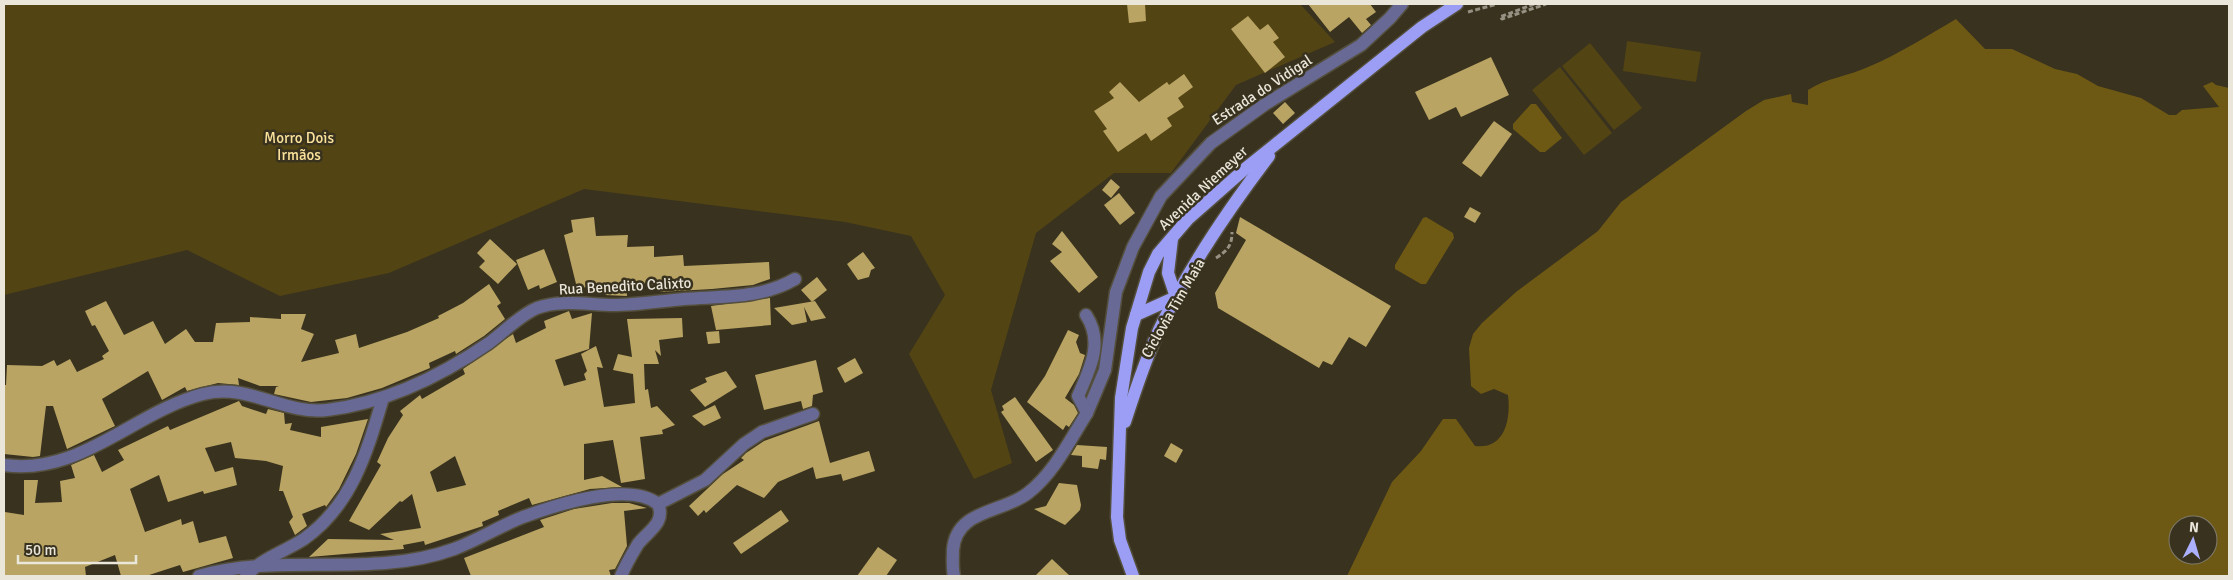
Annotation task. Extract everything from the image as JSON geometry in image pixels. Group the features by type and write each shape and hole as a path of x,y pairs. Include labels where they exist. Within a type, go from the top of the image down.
{"main road":[{"name":"Avenida Niemeyer","path":"1133,576 1120,540 1117,517 1121,398 1136,315 1149,272 1158,254 1172,235 1205,203 1280,142 1443,11 1460,9"},
{"name":"Avenida Niemeyer","path":"1120,438 1144,366 1176,297 1217,229 1280,142"},
{"path":"1136,315 1176,297 1168,273 1172,235"}],"street":[{"name":"Estrada do Vidigal","path":"954,576 952,567 954,544 957,533 965,523 1027,494 1054,466 1087,413 1105,370 1116,292 1133,247 1162,196 1211,143 1264,105 1362,45 1402,4"},
{"name":"Rua Benedito Calixto","path":"4,465 44,466 63,460 84,452 143,420 203,394 226,390 249,393 304,410 324,410 383,398 452,365 488,344 537,308 566,303 641,304 742,295 778,289 795,279"},
{"path":"1086,315 1094,326 1096,340 1092,364 1078,396 1087,413"},
{"path":"246,576 256,566 303,540 320,527 340,505 356,477 372,436 383,398"},
{"path":"658,504 705,480 744,444 762,432 813,414"},
{"path":"199,576 233,568 256,566 327,566 389,562 425,557 454,549 522,517 577,500 638,495 650,498 658,504 661,512 658,523 639,544 621,576"}],"path":[{"path":"1460,9 1497,4"},
{"path":"1534,4 1500,17 1502,19 1546,4"},
{"name":"Ciclovia Tim Maia","path":"1212,260 1228,251 1232,243 1233,224"}],"green space":[{"name":"Morro Dois Irmãos","path":"4,4 1300,4 1335,42 1236,85 1171,173 1114,173 1036,233 991,390 1012,463 974,479 909,354 945,295 911,236 845,222 584,189 389,273 280,296 187,250 4,295"},
{"path":"1627,41 1701,52 1696,82 1623,71"},
{"path":"1590,43 1642,108 1614,130 1562,66"},
{"path":"1560,67 1612,133 1584,155 1532,90"}],"shaded area":[{"path":"1956,19 1985,49 2012,49 2055,69 2077,74 2098,86 2141,98 2169,115 2176,115 2182,110 2219,107 2203,86 2212,82 2229,88 2229,576 1347,576 1392,482 1421,451 1443,419 1456,419 1475,446 1485,446 1493,443 1504,431 1508,414 1508,395 1494,389 1481,394 1471,386 1469,348 1473,334 1482,323 1516,292 1598,231 1621,202 1746,111 1764,100 1791,94 1792,102 1808,105 1808,90 1830,80 1861,70 1902,51"},
{"path":"1531,104 1536,104 1562,138 1545,152 1540,152 1513,129 1513,124"},
{"path":"1426,217 1453,233 1454,238 1426,284 1421,284 1395,269 1395,265 1423,218"}],"building":[{"path":"1127,4 1145,4 1146,21 1129,23"},
{"path":"1308,4 1370,4 1376,12 1366,19 1371,25 1362,33 1349,17 1330,32"},
{"path":"1248,16 1260,30 1268,24 1279,38 1273,42 1285,57 1265,73 1231,29"},
{"path":"1491,57 1509,95 1461,117 1456,107 1429,120 1415,92"},
{"path":"1184,74 1193,87 1178,98 1184,107 1167,118 1172,126 1151,141 1146,133 1118,152 1103,131 1107,129 1094,111 1114,98 1109,92 1120,82 1139,102 1167,82 1169,85"},
{"path":"1285,102 1295,113 1283,124 1273,113"},
{"path":"1494,121 1512,134 1481,177 1462,163"},
{"path":"1111,179 1120,187 1111,198 1102,190"},
{"path":"1119,193 1135,213 1120,225 1104,205"},
{"path":"1470,207 1481,213 1475,223 1464,217"},
{"path":"594,217 596,236 628,235 627,247 654,246 654,257 683,255 684,266 769,262 770,279 753,285 659,292 659,285 626,286 627,296 605,295 605,286 577,288 564,235 573,232 571,220"},
{"path":"1240,217 1391,306 1366,347 1349,337 1332,365 1323,361 1319,368 1218,308 1215,293 1246,240 1236,233"},
{"path":"1062,231 1098,277 1079,293 1050,261 1062,252 1052,244"},
{"path":"490,239 517,264 498,284 479,267 485,261 477,253"},
{"path":"544,249 557,282 540,289 539,285 528,290 516,260"},
{"path":"863,252 875,268 871,270 869,277 858,280 847,264"},
{"path":"817,277 827,290 812,302 801,290"},
{"path":"489,284 501,303 497,306 505,319 484,336 456,354 455,351 429,363 430,368 382,388 347,398 311,402 274,394 276,387 279,386 260,386 238,378 239,385 218,383 187,391 185,387 162,400 148,371 102,399 115,426 67,449 53,406 46,406 40,456 4,454 4,385 6,385 7,365 42,366 54,360 57,366 70,359 77,372 104,359 102,356 109,351 95,325 92,326 85,311 106,301 124,335 153,321 165,344 186,329 195,342 213,342 216,323 250,322 250,317 281,319 281,314 306,314 301,329 314,334 301,362 339,353 335,340 356,334 359,348 407,332 439,318 438,316 463,303"},
{"path":"770,298 771,325 716,330 711,306"},
{"path":"815,301 826,318 811,321 804,307 807,322 792,325 774,308"},
{"path":"569,311 572,319 592,313 589,349 555,360 564,386 586,380 584,374 587,371 581,354 596,346 603,368 597,367 604,407 635,403 633,374 613,370 618,354 632,357 627,319 682,318 683,337 659,340 661,356 655,350 659,364 644,364 645,390 648,389 651,408 657,406 675,425 662,430 663,434 640,437 645,479 621,483 613,440 584,444 584,480 602,476 622,487 590,489 532,505 529,498 498,511 499,515 482,522 483,526 425,545 424,541 403,545 404,549 309,557 328,539 394,540 380,534 421,528 412,494 402,502 400,501 369,530 349,521 381,465 377,462 388,438 403,415 400,411 420,395 422,399 465,374 463,369 513,334 516,343 546,328 544,321","holes":["455,456 466,485 437,492 430,472"]},
{"path":"1068,330 1079,335 1076,342 1080,353 1085,355 1079,374 1065,398 1074,405 1078,413 1069,427 1066,425 1063,430 1027,402 1045,376"},
{"path":"719,331 720,343 708,344 706,332"},
{"path":"855,358 863,373 845,383 837,368"},
{"path":"816,360 823,392 813,395 812,406 803,409 801,401 764,410 755,375"},
{"path":"726,371 737,387 705,407 690,390 707,382 705,378"},
{"path":"1015,397 1053,450 1036,462 1001,412 1004,410 1002,406"},
{"path":"239,401 242,406 266,414 268,409 284,413 285,424 292,423 290,430 321,437 321,427 368,419 356,454 339,489 326,507 325,505 302,514 307,526 295,535 289,522 293,517 283,491 279,491 283,466 266,461 235,458 231,442 205,448 215,472 233,467 237,485 204,494 203,491 168,502 159,475 130,489 145,532 181,519 182,525 193,521 199,543 226,536 233,558 183,572 180,565 146,576 121,576 115,555 85,567 86,576 4,576 5,512 24,515 24,480 38,480 35,503 62,502 60,481 75,478 71,465 94,455 102,472 124,460 118,450 168,426 170,430"},
{"path":"715,405 721,418 704,426 692,416"},
{"path":"819,421 830,463 869,451 875,471 843,481 841,474 816,479 813,467 778,482 764,498 737,485 706,513 704,510 698,516 689,506 723,474 744,460 741,458 746,453 764,441"},
{"path":"1171,443 1183,450 1176,463 1164,456"},
{"path":"1077,445 1107,447 1106,460 1100,459 1098,469 1082,467 1082,456 1071,455"},
{"path":"1059,483 1077,485 1081,505 1080,510 1065,525 1034,509 1046,506"},
{"path":"612,503 629,503 647,508 624,511 627,546 615,569 609,570 611,576 471,576 464,558 544,527 540,520 574,509"},
{"path":"781,510 789,521 741,554 733,543"},
{"path":"878,547 897,560 886,576 857,576"},
{"path":"1052,559 1070,576 1035,576"}]}
